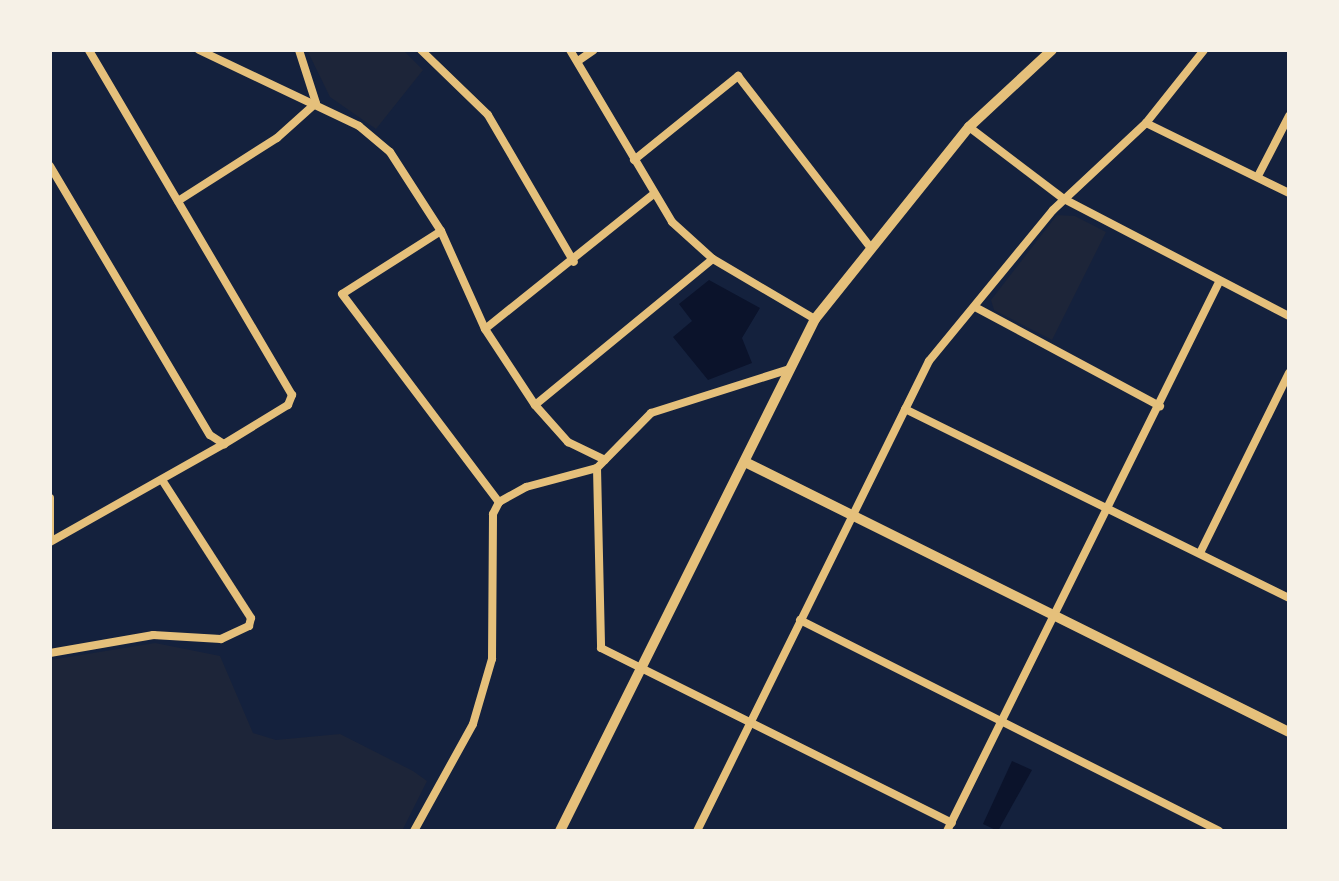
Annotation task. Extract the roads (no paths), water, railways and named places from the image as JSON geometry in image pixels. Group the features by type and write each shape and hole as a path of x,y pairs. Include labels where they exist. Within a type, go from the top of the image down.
{"street":[{"path":"50,498 50,540 224,444 288,405 292,395 89,50"},
{"path":"199,50 316,103 390,152 441,231 484,329 535,405 568,442 605,460"},
{"path":"300,50 316,103"},
{"path":"420,50 488,114 574,262"},
{"path":"570,50 652,196 713,259 815,319"},
{"path":"578,62 594,50"},
{"path":"560,831 815,319 969,128 1052,50"},
{"path":"712,831 699,828 929,361 1064,199 1146,123 1204,50"},
{"path":"634,160 738,76 870,248"},
{"path":"178,200 276,138 316,103"},
{"path":"1258,176 1289,116"},
{"path":"1146,123 1289,193"},
{"path":"969,128 1064,199 1289,316"},
{"path":"50,166 210,436 224,444"},
{"path":"484,329 574,262 652,196"},
{"path":"441,231 342,294 499,502"},
{"path":"535,405 713,259"},
{"path":"597,468 601,648 950,827 1111,508 1219,282"},
{"path":"975,307 1160,406"},
{"path":"414,831 474,724 485,688 496,613 493,514 499,502 526,486 597,468 651,413 790,369"},
{"path":"1200,553 1289,373"},
{"path":"905,409 1289,598"},
{"path":"745,462 1289,732"},
{"path":"50,653 153,635 221,639 249,626 251,618 162,480"},
{"path":"800,620 1219,831"}]}
